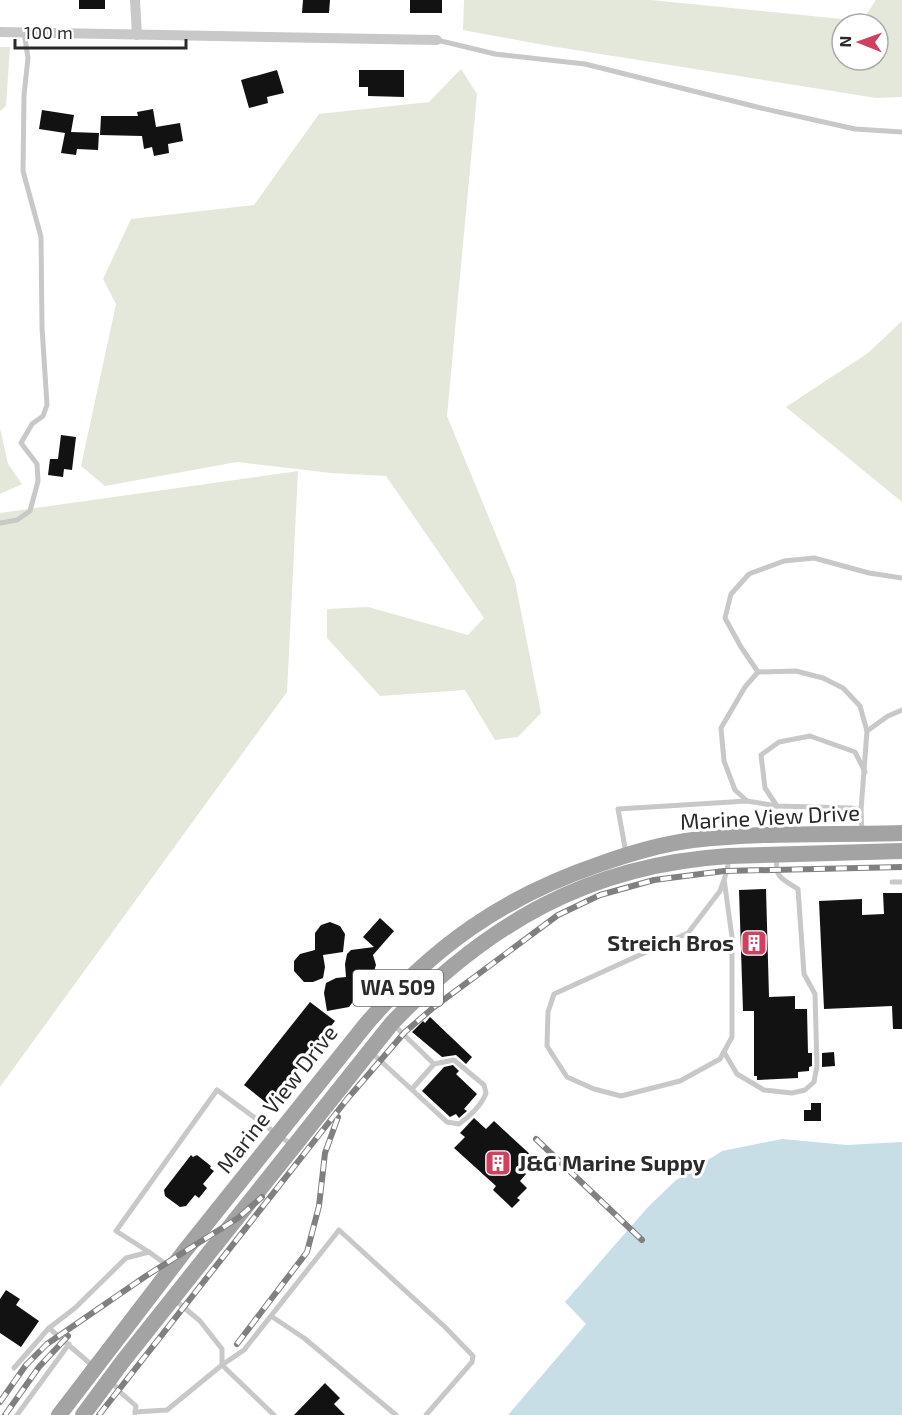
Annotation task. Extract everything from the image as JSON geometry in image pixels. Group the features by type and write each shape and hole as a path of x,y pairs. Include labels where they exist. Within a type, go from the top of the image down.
{"main road":[{"name":"Marine View Drive","path":"59,1415 367,1023 393,993 430,958 475,924 523,896 568,874 660,846 693,840 758,835 902,833"},
{"name":"Marine View Drive","path":"83,1415 368,1050 424,990 469,952 505,926 576,889 668,864 729,856 902,851"}],"street":[{"path":"135,0 137,35"},
{"path":"0,32 437,40"}],"lane":[{"path":"0,523 17,520 30,511 38,481 37,464 21,443 32,424 43,416 47,405 42,327 41,237 22,171 24,95 28,58 24,32"},
{"path":"437,40 495,54 585,64 855,129 902,132"},
{"path":"758,672 725,618 731,594 749,574 784,561 814,558 869,573 902,578"},
{"path":"747,801 735,790 724,761 721,728 745,687 758,672 796,671 823,678 843,688 860,706 867,731 861,810 862,834"},
{"path":"867,731 888,716 902,710"},
{"path":"777,806 765,788 761,755 779,742 810,736 834,743 855,752 865,772"},
{"path":"626,855 618,809 747,801 777,806 861,810"},
{"path":"724,1052 737,1074 764,1090 792,1093 805,1090 814,1082 817,1066 815,994 804,974 798,889 778,876 775,870 777,854"},
{"path":"724,879 732,937 732,1037 720,1059 680,1081 621,1096 594,1089 567,1077 548,1046 548,1012 554,994 688,933 720,891 729,856"},
{"path":"892,882 902,882"},
{"path":"392,1023 434,1064"},
{"path":"368,1050 447,1122 459,1124 485,1097 486,1093 484,1085 457,1060 434,1064 412,1089"},
{"path":"172,1269 116,1231 218,1090 293,1146"},
{"path":"110,1379 118,1391 136,1406 135,1414 167,1410 244,1350 339,1230 473,1356 472,1362 426,1415"},
{"path":"14,1368 49,1328 75,1308 126,1258 149,1252"},
{"path":"173,1298 200,1321 222,1349 222,1365 274,1415"},
{"path":"271,1316 304,1338 396,1415"},
{"path":"49,1328 95,1369"},
{"path":"17,1415 69,1344"}],"shaded area":[{"path":"464,0 651,0 830,18 830,72 890,72 890,12 868,12 876,0 902,0 902,97 876,98 463,30"},
{"path":"0,47 10,47 6,106 0,111"},
{"path":"461,69 477,94 447,416 515,581 541,713 518,737 495,740 465,690 380,696 327,638 327,609 368,607 468,635 484,618 386,476 331,473 237,462 105,486 81,466 116,304 103,279 131,219 254,205 319,114 429,102"},
{"path":"902,321 902,502 786,407 868,353"},
{"path":"0,428 8,464 22,484 0,494"},
{"path":"298,471 287,692 0,1087 0,513"}],"water":[{"path":"782,1139 847,1145 902,1142 902,1415 508,1415 586,1324 565,1302 648,1207 676,1180 722,1151"}],"building":[{"path":"79,0 105,0 105,9 79,9"},
{"path":"303,0 330,0 329,13 302,13"},
{"path":"410,0 442,0 442,13 410,13"},
{"path":"277,70 284,93 267,97 268,103 249,108 241,80"},
{"path":"359,70 404,70 404,97 368,96 368,87 359,87"},
{"path":"153,109 156,127 180,123 183,141 168,144 169,153 154,156 152,147 144,149 142,136 100,135 101,116 138,116 137,112"},
{"path":"42,110 74,115 71,132 99,133 98,150 77,149 76,155 61,153 65,133 39,129"},
{"path":"61,435 76,437 72,470 64,469 63,477 48,475 50,459 58,459"},
{"name":"Streich Bros","path":"766,889 769,997 795,996 795,1009 807,1009 808,1053 812,1053 812,1066 809,1067 809,1071 798,1072 798,1078 757,1080 757,1076 754,1076 754,1011 743,1011 739,890"},
{"path":"883,893 902,893 902,1029 893,1029 892,1006 824,1009 819,901 862,899 862,915 884,914"},
{"path":"380,918 394,931 373,955 376,965 373,974 365,980 354,981 355,999 349,1007 327,1011 324,993 326,983 336,978 346,977 345,964 347,954 351,950 374,947 363,937"},
{"path":"330,922 340,926 345,934 343,952 323,955 325,967 323,978 313,982 304,982 294,971 294,961 300,954 315,950 315,933 321,925"},
{"path":"310,1002 335,1021 269,1105 244,1085"},
{"path":"430,1017 472,1057 466,1064 456,1055 442,1057 412,1032"},
{"path":"834,1052 835,1066 822,1067 822,1053"},
{"path":"453,1065 459,1071 456,1074 477,1094 464,1109 467,1111 459,1118 456,1114 450,1117 422,1091 444,1067"},
{"path":"811,1103 821,1103 821,1121 804,1121 804,1110 811,1110"},
{"name":"J&G Marine Suppy","path":"474,1118 486,1129 494,1121 532,1156 521,1169 526,1174 520,1181 527,1188 517,1198 520,1200 512,1208 493,1190 496,1186 454,1148 465,1137 460,1133"},
{"path":"191,1155 193,1157 197,1155 214,1171 203,1184 207,1188 199,1198 195,1195 186,1206 180,1207 165,1196 164,1190"},
{"path":"6,1290 20,1299 16,1305 39,1321 21,1347 0,1333 0,1299"},
{"path":"325,1383 340,1398 334,1404 345,1415 294,1415"}],"railway":[{"path":"99,1415 348,1098 405,1032 434,1007 558,915 600,895 654,880 724,871 902,867"},
{"path":"237,1344 307,1252 319,1206 325,1153 338,1117"},
{"path":"536,1139 642,1240"},
{"path":"0,1402 26,1365 47,1344 146,1276 238,1218 262,1197"},
{"path":"5,1415 39,1367 68,1336"}],"place":[{"name":"Streich Bros","path":"754,943"},
{"name":"J&G Marine Suppy","path":"498,1163"}]}
